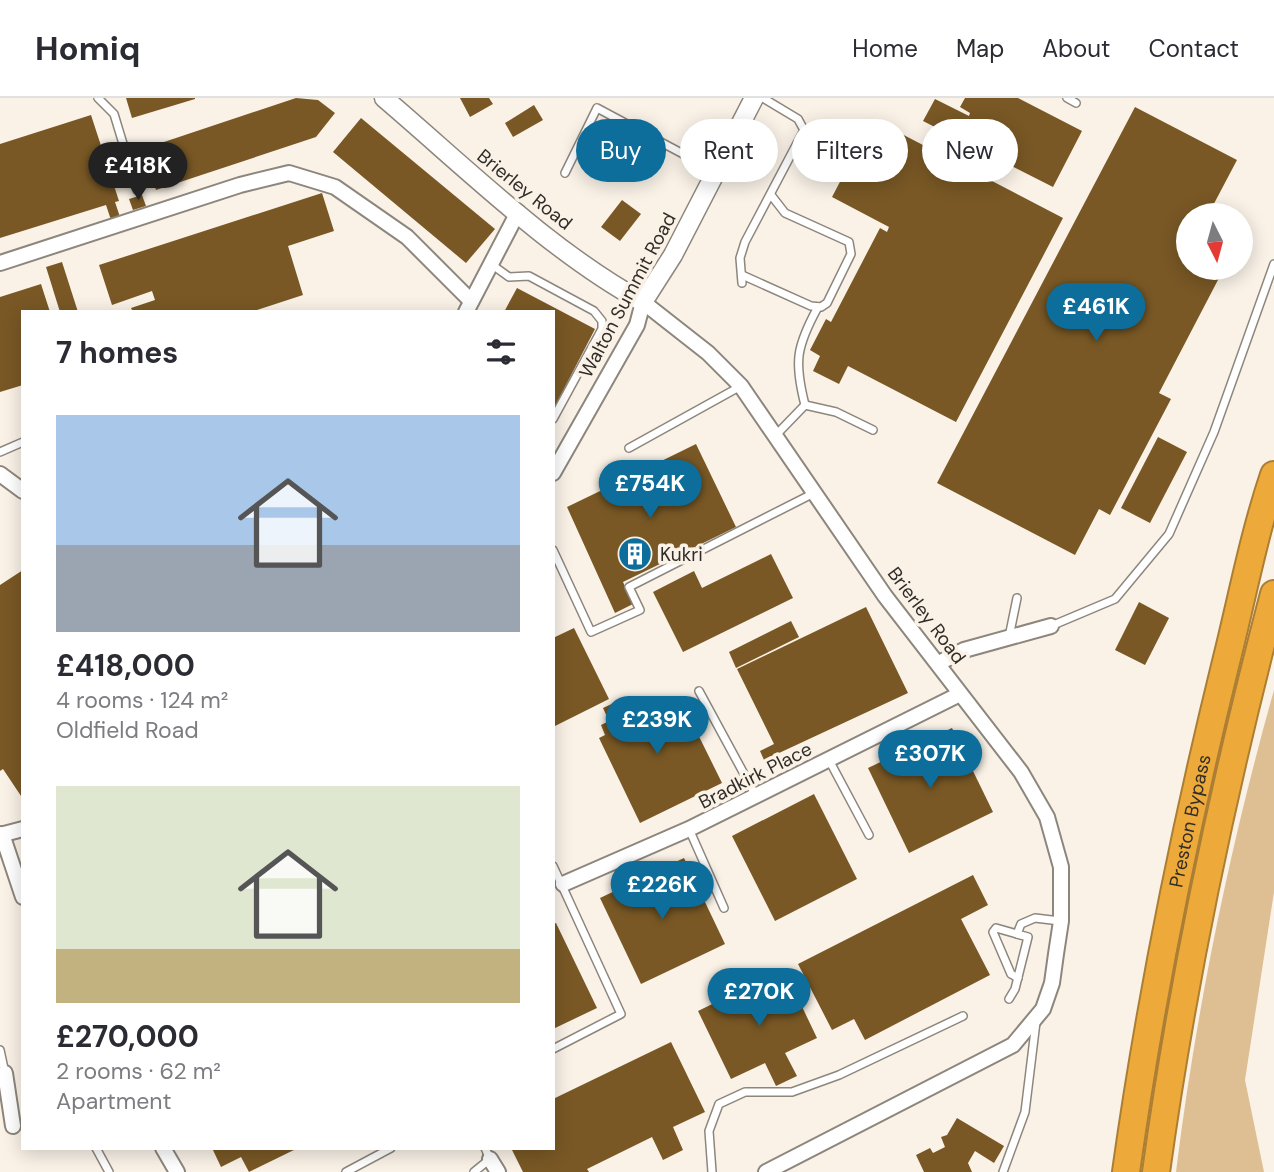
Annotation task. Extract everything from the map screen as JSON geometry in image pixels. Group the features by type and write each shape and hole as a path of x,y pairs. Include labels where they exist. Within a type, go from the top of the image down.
{"highway":[{"name":"Preston Bypass","path":"1126,1172 1153,995 1175,882 1201,766 1274,475"},
{"name":"Preston Bypass","path":"1156,1172 1170,1075 1202,901 1274,594"}],"street":[{"name":"Brierley Road","path":"384,98 518,212 609,284 643,302 708,353 741,386 885,596 1021,772 1046,817 1061,867 1061,921 1052,982 1036,1018 1013,1045 766,1172"},
{"name":"Walton Summit Road","path":"743,119 754,98"},
{"path":"0,264 240,185 289,173 335,187 407,237 468,306 518,212"},
{"name":"Walton Summit Road","path":"555,469 637,325 643,302 673,255 710,182"},
{"path":"0,474 21,490"},
{"path":"939,663 964,650 1051,626"},
{"name":"Bradkirk Place","path":"563,884 689,830 960,694"},
{"path":"21,829 1,834 21,891"},
{"path":"5,1073 12,1126"},
{"path":"164,1150 177,1172"}],"lane":[{"path":"97,98 114,114 137,190"},
{"path":"763,98 798,119 804,130 745,242 740,258 742,279 818,307"},
{"path":"1067,98 1076,103"},
{"path":"565,173 597,108 680,152"},
{"path":"771,195 785,213 849,242 851,254 827,303 818,307 803,334 797,356 798,378 805,405"},
{"path":"491,263 509,277 529,276 594,311 602,321 602,329 555,415"},
{"path":"1051,626 1115,599 1169,534 1214,432 1274,264"},
{"path":"629,448 741,386"},
{"path":"805,405 829,409 873,430"},
{"path":"776,435 805,405"},
{"path":"0,452 21,443"},
{"path":"555,554 592,632 640,610 629,587 814,492"},
{"path":"1009,637 1017,598"},
{"path":"699,691 756,796"},
{"path":"829,759 869,835"},
{"path":"689,830 724,908"},
{"path":"555,870 621,1014 555,1048"},
{"path":"1017,934 1021,924 1029,918 1061,921"},
{"path":"1009,999 1018,978 1028,937 996,928 993,932 1011,974 1018,978"},
{"path":"712,1172 709,1131 719,1104 745,1092 792,1091 839,1075 962,1016"},
{"path":"1003,1172 1025,1112 1036,1018"},
{"path":"0,1050 5,1073"},
{"path":"97,1150 109,1172"},
{"path":"345,1172 387,1150"},
{"path":"474,1172 491,1160"}],"shaded area":[{"path":"1274,690 1274,892 1245,1080 1264,1172 1176,1172 1216,929 1243,808"}],"building":[{"path":"126,98 195,98 195,99 132,118"},
{"path":"296,98 318,100 335,113 316,137 156,190 143,149"},
{"path":"460,98 489,98 493,104 470,117"},
{"path":"965,98 1018,98 1082,131 1053,187 1018,169 1018,119 924,119 935,99 969,116 970,113 960,107"},
{"path":"534,105 543,120 513,137 505,123"},
{"path":"1135,107 1237,160 1214,203 1176,203 1176,280 1218,280 1159,393 1171,399 1110,515 1099,509 1075,555 937,483"},
{"path":"91,115 119,201 115,202 120,217 111,220 106,205 0,238 0,144"},
{"path":"361,118 495,229 466,263 333,152"},
{"path":"908,137 922,145 922,182 994,182 1063,218 956,422 848,366 839,384 813,371 820,356 810,350 826,319 831,322 880,228 887,232 889,227 832,197 840,182 908,182"},
{"path":"322,193 334,231 288,246 303,295 257,310 132,310 131,308 155,300 152,291 112,305 99,265"},
{"path":"142,195 146,206 133,210 129,199"},
{"path":"622,200 641,214 620,241 601,227"},
{"path":"62,262 77,310 59,310 46,267"},
{"path":"41,284 49,310 21,310 21,386 0,392 0,297"},
{"path":"517,288 595,329 555,406 555,310 505,310"},
{"path":"1158,437 1187,452 1150,523 1121,508"},
{"name":"Kukri","path":"696,444 736,527 623,582 633,604 615,613 567,507 627,478 623,470 633,465 637,473"},
{"path":"771,554 793,598 683,652 653,592 694,571 702,588"},
{"path":"21,571 21,796 3,769 0,771 0,585"},
{"path":"1139,602 1169,618 1145,665 1115,650"},
{"path":"866,607 908,693 764,760 760,751 774,744 737,669"},
{"path":"791,621 799,637 736,668 729,652"},
{"path":"574,628 609,699 555,726 555,637"},
{"path":"629,696 634,708 653,699 658,709 680,698 722,783 640,823 599,738 605,735 601,725 609,721 603,708"},
{"path":"952,728 993,812 909,853 868,768"},
{"path":"814,794 857,879 775,921 732,836"},
{"path":"684,858 725,944 641,984 600,898"},
{"path":"973,875 988,905 961,919 990,975 865,1040 854,1019 832,1030 798,964"},
{"path":"555,923 597,1008 555,1028"},
{"path":"784,969 817,1038 785,1053 797,1076 776,1086 765,1063 731,1079 698,1011"},
{"path":"671,1042 705,1112 673,1127 683,1150 663,1160 652,1137 587,1169 589,1172 523,1172 512,1150 555,1150 555,1098"},
{"path":"957,1118 1004,1146 994,1163 975,1151 968,1163 972,1172 924,1172 916,1155 930,1148 933,1153 945,1147 941,1137 947,1135"},
{"path":"213,1150 294,1150 249,1172 241,1157 221,1167"}],"place":[{"name":"Kukri","path":"635,554"}]}
